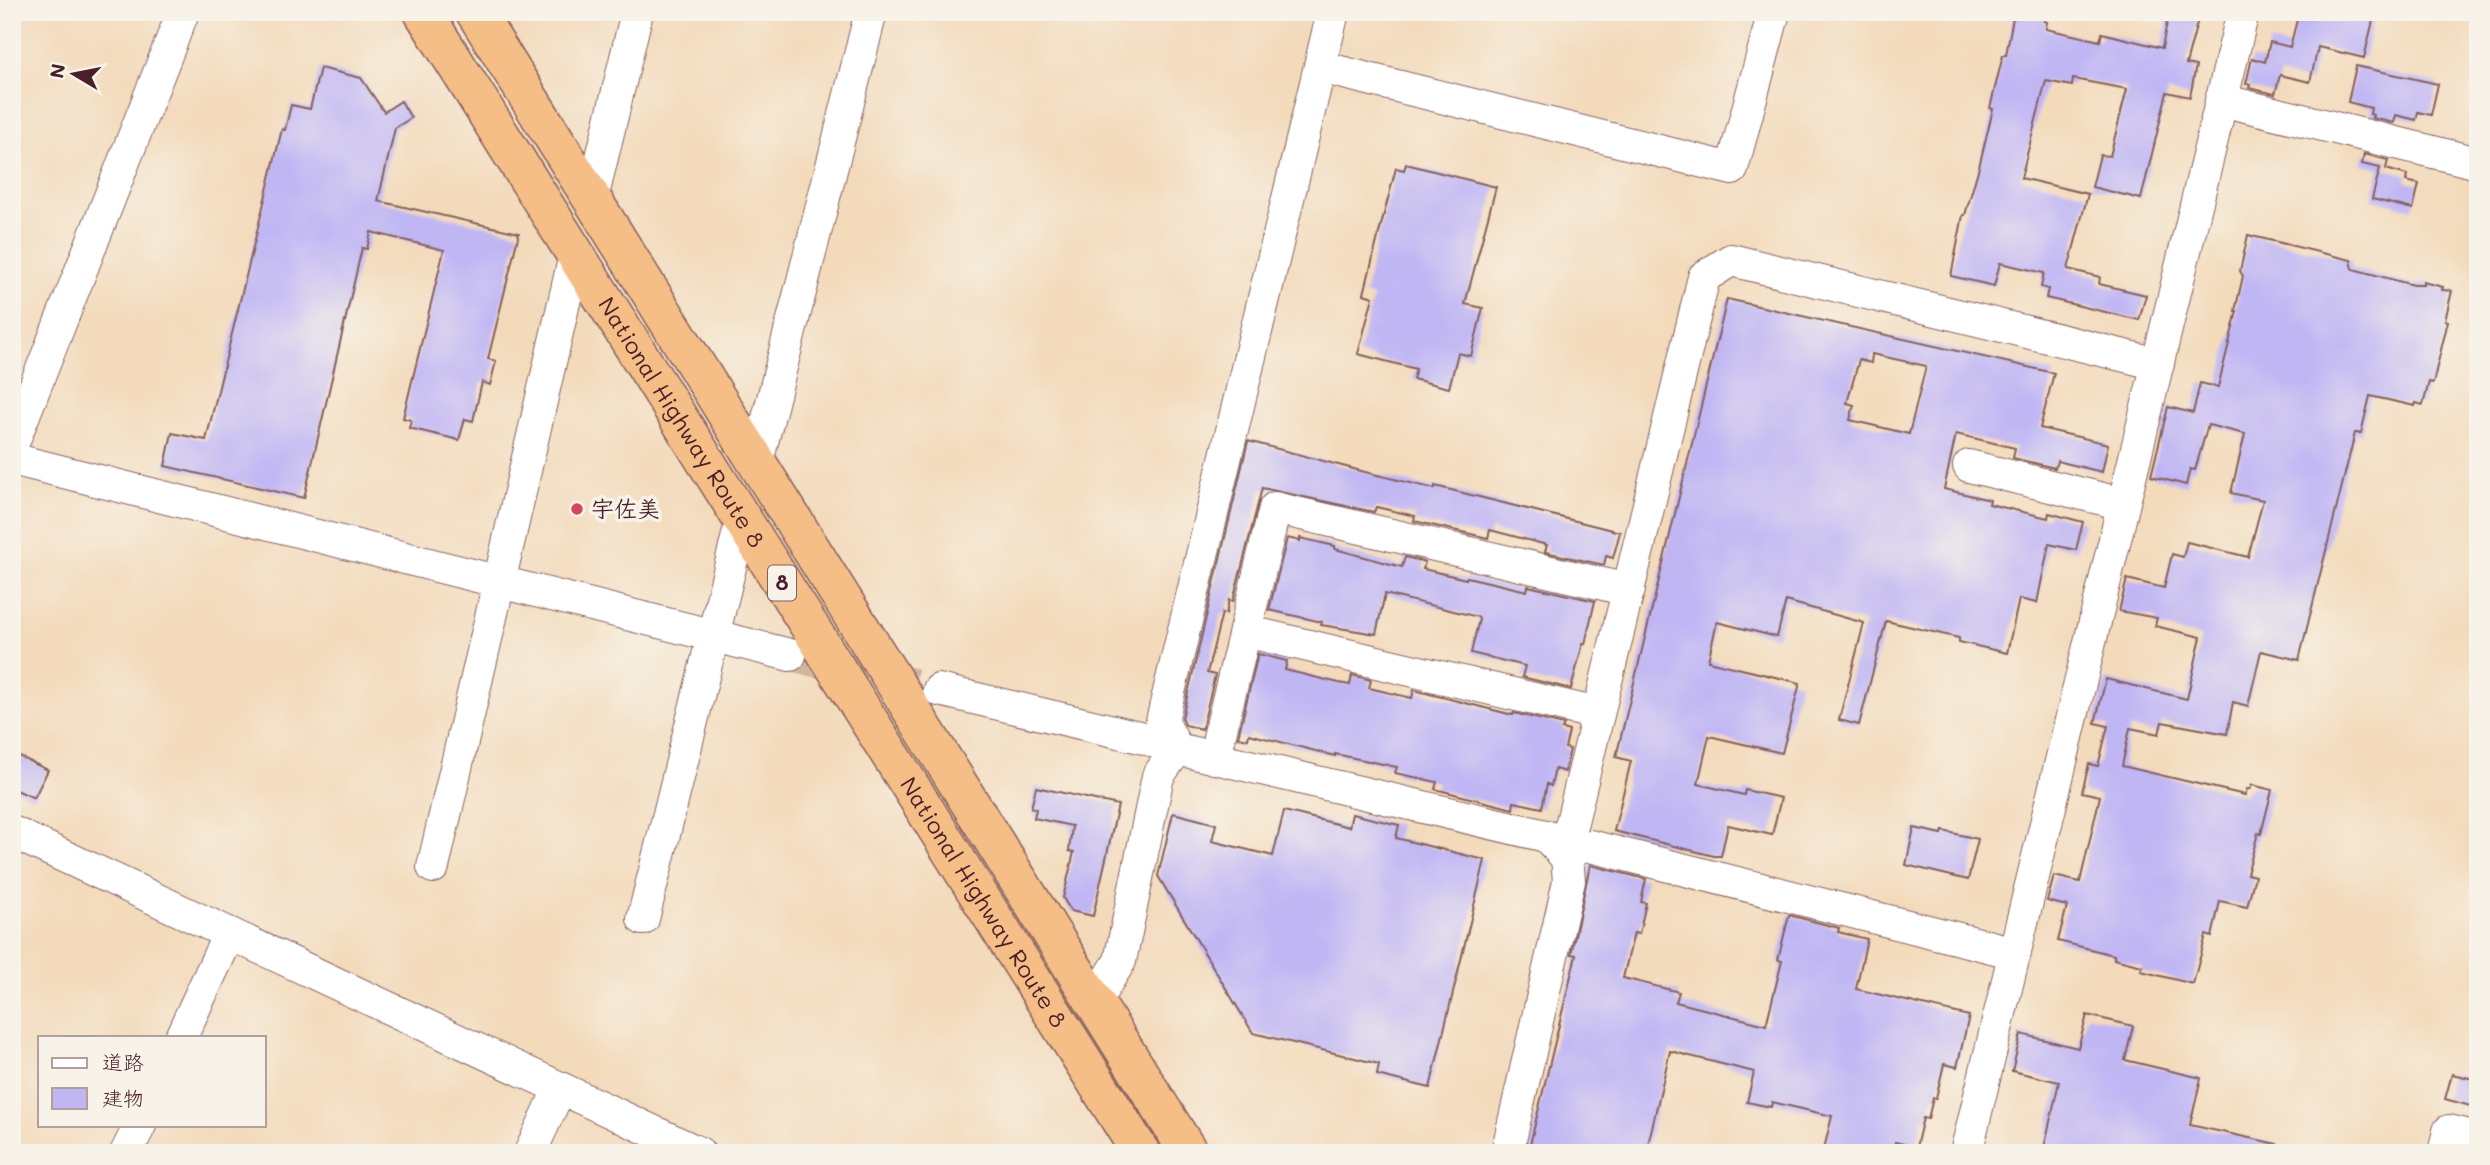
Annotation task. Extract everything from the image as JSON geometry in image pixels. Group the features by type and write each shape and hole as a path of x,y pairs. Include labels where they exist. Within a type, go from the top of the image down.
{"highway":[{"name":"National Highway Route 8","path":"423,12 1141,1153"},
{"name":"National Highway Route 8","path":"475,12 1189,1153"}],"street":[{"path":"12,445 183,12"},
{"path":"592,199 638,12"},
{"path":"757,462 871,12"},
{"path":"1177,749 1162,721 1333,12"},
{"path":"1320,67 1732,169 1774,12"},
{"path":"1966,1153 2243,12"},
{"path":"2221,100 2478,163"},
{"path":"433,867 575,255"},
{"path":"1561,851 1572,822 1704,277 1731,260 2158,364"},
{"path":"12,459 790,656"},
{"path":"1969,466 2123,504"},
{"path":"1214,758 1275,508 1629,590"},
{"path":"643,919 741,519"},
{"path":"1245,631 1598,714"},
{"path":"939,690 1546,836 1567,858 1569,881 1507,1153"},
{"path":"1095,1001 1120,961 1158,776 1177,749"},
{"path":"12,832 699,1153"},
{"path":"1561,851 1590,846 2015,953"},
{"path":"181,1036 229,934"},
{"path":"530,1153 560,1088"},
{"path":"126,1153 140,1126"},
{"path":"2444,1153 2449,1131 2478,1138"}],"building":[{"path":"2014,12 2046,12 2046,29 2100,41 2102,33 2162,48 2169,12 2200,12 2186,64 2196,66 2190,97 2167,92 2141,199 2092,187 2100,155 2110,156 2127,89 2073,79 2072,86 2046,81 2021,178 2088,194 2068,269 2100,277 2099,284 2146,295 2139,320 2046,298 2048,289 2041,287 2044,273 2000,263 1994,286 1951,276 1963,215 1979,167 1993,109 1990,108 2003,55 2006,55"},
{"path":"2299,12 2375,12 2364,58 2318,47 2310,82 2280,75 2275,94 2249,88 2250,84 2246,84 2252,58 2265,62 2270,42 2290,47"},
{"path":"2356,66 2438,84 2431,115 2418,112 2416,120 2396,115 2394,123 2372,118 2371,108 2348,102"},
{"path":"320,68 361,78 384,112 401,101 411,118 395,128 378,201 519,233 488,359 496,361 490,385 482,382 473,421 465,419 459,440 409,428 411,420 403,418 444,250 371,232 367,249 362,248 304,498 165,466 172,433 206,440 282,129 285,130 291,105 310,109"},
{"path":"2364,154 2388,160 2386,169 2407,175 2406,181 2419,184 2413,209 2372,199 2380,168 2362,164"},
{"path":"1406,164 1496,187 1465,304 1483,308 1471,356 1458,353 1449,388 1413,379 1416,369 1358,354 1373,297 1364,294 1378,237 1396,168 1404,170"},
{"path":"2248,235 2351,260 2353,269 2413,285 2423,285 2423,282 2452,291 2445,320 2448,321 2433,383 2429,382 2423,405 2416,403 2415,406 2370,396 2361,433 2355,433 2299,660 2261,651 2248,706 2233,702 2227,734 2162,722 2159,734 2130,728 2122,766 2245,795 2252,785 2272,790 2247,874 2255,876 2247,907 2220,901 2212,937 2206,935 2193,984 2141,971 2142,966 2114,959 2114,955 2058,941 2067,906 2047,901 2054,876 2080,882 2100,796 2082,792 2089,764 2098,766 2108,726 2095,723 2106,679 2187,699 2201,637 2155,626 2157,618 2119,611 2127,579 2164,588 2172,554 2183,557 2187,542 2248,557 2263,500 2231,493 2245,434 2208,425 2195,470 2190,469 2186,485 2151,476 2168,407 2193,413 2200,383 2218,387 2237,311 2243,276 2240,271"},
{"path":"1727,299 2054,373 2040,428 2108,444 2102,472 2057,461 2055,468 2013,458 2015,448 1956,434 1944,489 1990,500 1989,504 2048,518 2049,513 2083,522 2076,550 2049,544 2037,603 2019,599 2007,653 1959,642 1959,638 1886,621 1859,725 1839,720 1864,623 1786,601 1777,637 1717,622 1708,661 1800,683 1782,753 1709,736 1698,784 1744,795 1745,790 1781,798 1772,835 1728,825 1721,856 1714,856 1614,831 1631,761 1616,757","holes":["1872,354 1926,366 1909,434 1850,420 1854,405 1847,403 1859,360 1871,363"]},
{"path":"1248,441 1365,472 1435,489 1435,486 1620,532 1613,558 1606,556 1604,565 1545,552 1547,545 1490,530 1488,538 1414,521 1415,516 1376,507 1374,512 1262,488 1233,601 1229,600 1226,614 1222,613 1207,673 1215,675 1202,729 1185,725 1182,718"},
{"path":"1287,538 1300,541 1300,538 1335,546 1335,549 1402,567 1405,557 1425,562 1423,569 1466,579 1467,577 1527,591 1528,586 1595,601 1571,689 1522,677 1525,666 1471,653 1478,617 1385,594 1376,634 1321,625 1322,622 1269,610"},
{"path":"1258,654 1287,661 1285,670 1339,683 1350,685 1352,675 1371,680 1369,688 1412,698 1414,690 1564,725 1562,729 1569,731 1565,748 1570,749 1565,772 1555,769 1551,786 1547,784 1542,808 1514,802 1513,809 1435,789 1437,782 1395,773 1397,767 1335,756 1249,734 1248,739 1238,737"},
{"path":"12,753 48,770 34,798 12,788"},
{"path":"1036,787 1118,805 1093,916 1071,911 1063,898 1074,852 1069,851 1072,826 1034,818 1036,809 1031,808"},
{"path":"1284,811 1349,827 1352,814 1399,825 1396,838 1485,860 1430,1088 1377,1075 1379,1064 1253,1033 1158,876 1173,813 1216,824 1212,841 1273,856"},
{"path":"1914,828 1978,839 1968,880 1906,865"},
{"path":"1590,865 1646,879 1641,902 1646,903 1639,934 1634,933 1623,978 1679,992 1676,1002 1766,1025 1782,961 1778,960 1789,915 1839,928 1838,932 1867,939 1856,989 1969,1016 1957,1067 1944,1064 1936,1098 1933,1098 1928,1119 1923,1118 1916,1147 1895,1142 1892,1153 1823,1153 1832,1116 1772,1102 1771,1107 1747,1102 1754,1072 1670,1051 1646,1153 1528,1153 1576,955 1571,954"},
{"path":"2087,1015 2133,1026 2125,1060 2201,1078 2190,1125 2277,1144 2276,1153 2065,1153 2044,1148 2059,1082 2012,1071 2021,1034 2078,1048"},
{"path":"2452,1074 2478,1080 2474,1107 2445,1099"}],"tunnel":[{"path":"790,655 939,690"}],"place":[{"name":"宇佐美","path":"577,509"}]}
